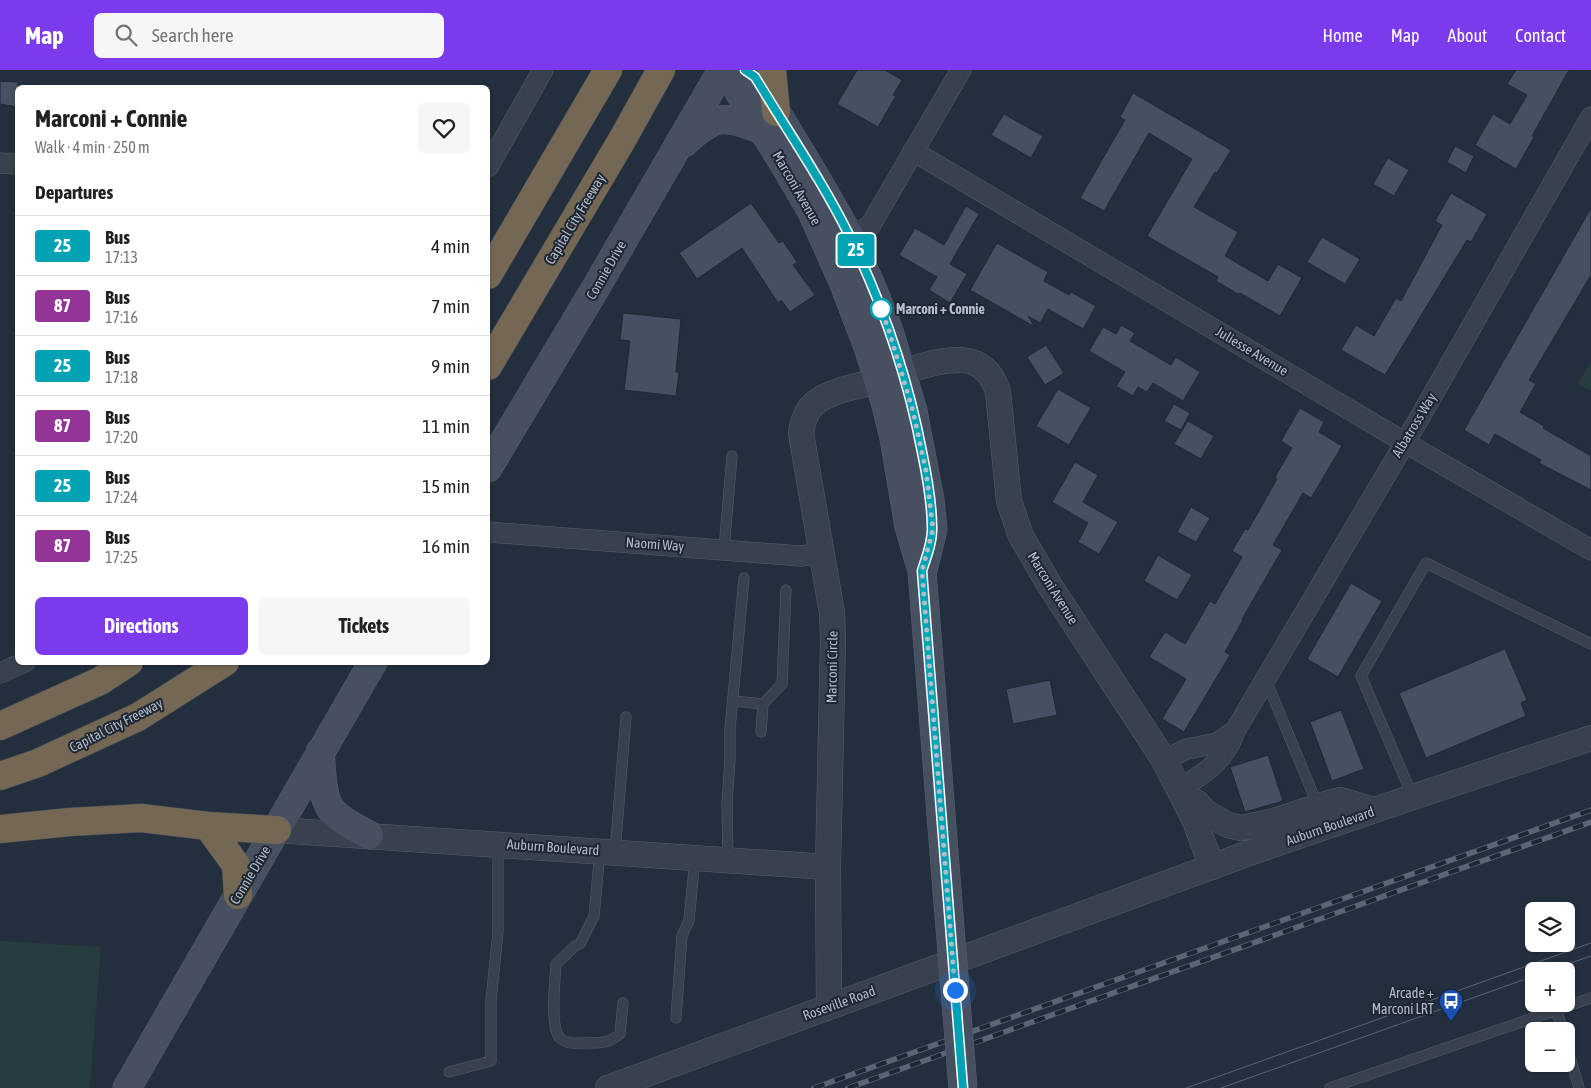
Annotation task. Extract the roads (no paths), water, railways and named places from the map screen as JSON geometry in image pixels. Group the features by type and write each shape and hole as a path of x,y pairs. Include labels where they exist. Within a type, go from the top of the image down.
{"highway":[{"path":"490,272 608,70"},
{"name":"Capital City Freeway","path":"490,363 661,70"},
{"path":"769,121 772,70"},
{"path":"0,726 100,681 124,665"},
{"name":"Capital City Freeway","path":"0,776 38,763 138,717 220,665"},
{"path":"0,828 142,818 208,826 277,830"},
{"path":"208,826 236,865 238,896"}],"main road":[{"name":"Connie Drive","path":"490,465 595,290 722,70"},
{"name":"Marconi Avenue","path":"732,70 739,92 769,121 816,178 850,237 889,331 890,376"},
{"name":"Marconi Avenue","path":"745,70 755,77 769,121 800,190 828,245 868,347 890,376 919,434 933,529 922,571 963,1088"},
{"path":"675,150 701,128 720,119 769,121"},
{"name":"Connie Drive","path":"127,1088 371,665"},
{"path":"320,752 328,805 346,822 369,835"}],"street":[{"path":"490,163 543,70"},
{"path":"850,237 870,226 961,70"},
{"name":"Albatross Way","path":"1182,793 1206,773 1231,745 1235,731 1591,117"},
{"name":"Juliesse Avenue","path":"913,151 1404,442 1591,550"},
{"path":"0,163 15,164"},
{"name":"Marconi Avenue","path":"890,376 930,364 959,359 979,365 994,380 998,392 1010,501 1021,536 1050,586 1164,760 1195,821 1212,867"},
{"name":"Marconi Circle","path":"829,1006 828,867 832,613 801,434 808,410 823,398 890,376"},
{"name":"Naomi Way","path":"490,532 800,556 822,553"},
{"path":"0,673 18,665"},
{"name":"Albatross Way","path":"1164,760 1187,749 1217,743 1235,731"},
{"name":"Auburn Boulevard","path":"1070,918 1374,810 1591,738"},
{"path":"1182,793 1196,802 1205,812 1228,825 1241,828 1271,822 1340,800 1374,810"},
{"name":"Auburn Boulevard","path":"277,830 828,867"},
{"name":"Roseville Road","path":"608,1088 1070,918"}],"lane":[{"path":"724,549 732,456"},
{"path":"1413,797 1361,676 1426,563 1591,644"},
{"path":"728,860 727,803 730,729 744,578"},
{"path":"762,732 763,704 782,684 786,590"},
{"path":"1266,679 1318,806"},
{"path":"734,701 763,704"},
{"path":"622,1003 620,1034 609,1042 568,1043 557,1032 554,1014 556,964 584,938 594,916 608,851 626,717"},
{"path":"449,1072 491,1061 491,1000 498,932 498,844"},
{"path":"676,1018 682,936 689,920 696,858"},
{"path":"1575,1003 1591,998"},
{"path":"1330,1088 1550,1012"},
{"path":"1574,1072 1579,1088"}],"tram line":[{"path":"1186,1088 1591,943"},
{"path":"1574,962 1591,956"},
{"path":"1221,1088 1525,979"}],"railway":[{"path":"814,1088 1591,810"},
{"path":"848,1088 1591,822"}],"place":[{"name":"Marconi + Connie","path":"881,309"},
{"name":"Arcade + Marconi LRT","path":"1451,1022"}]}
